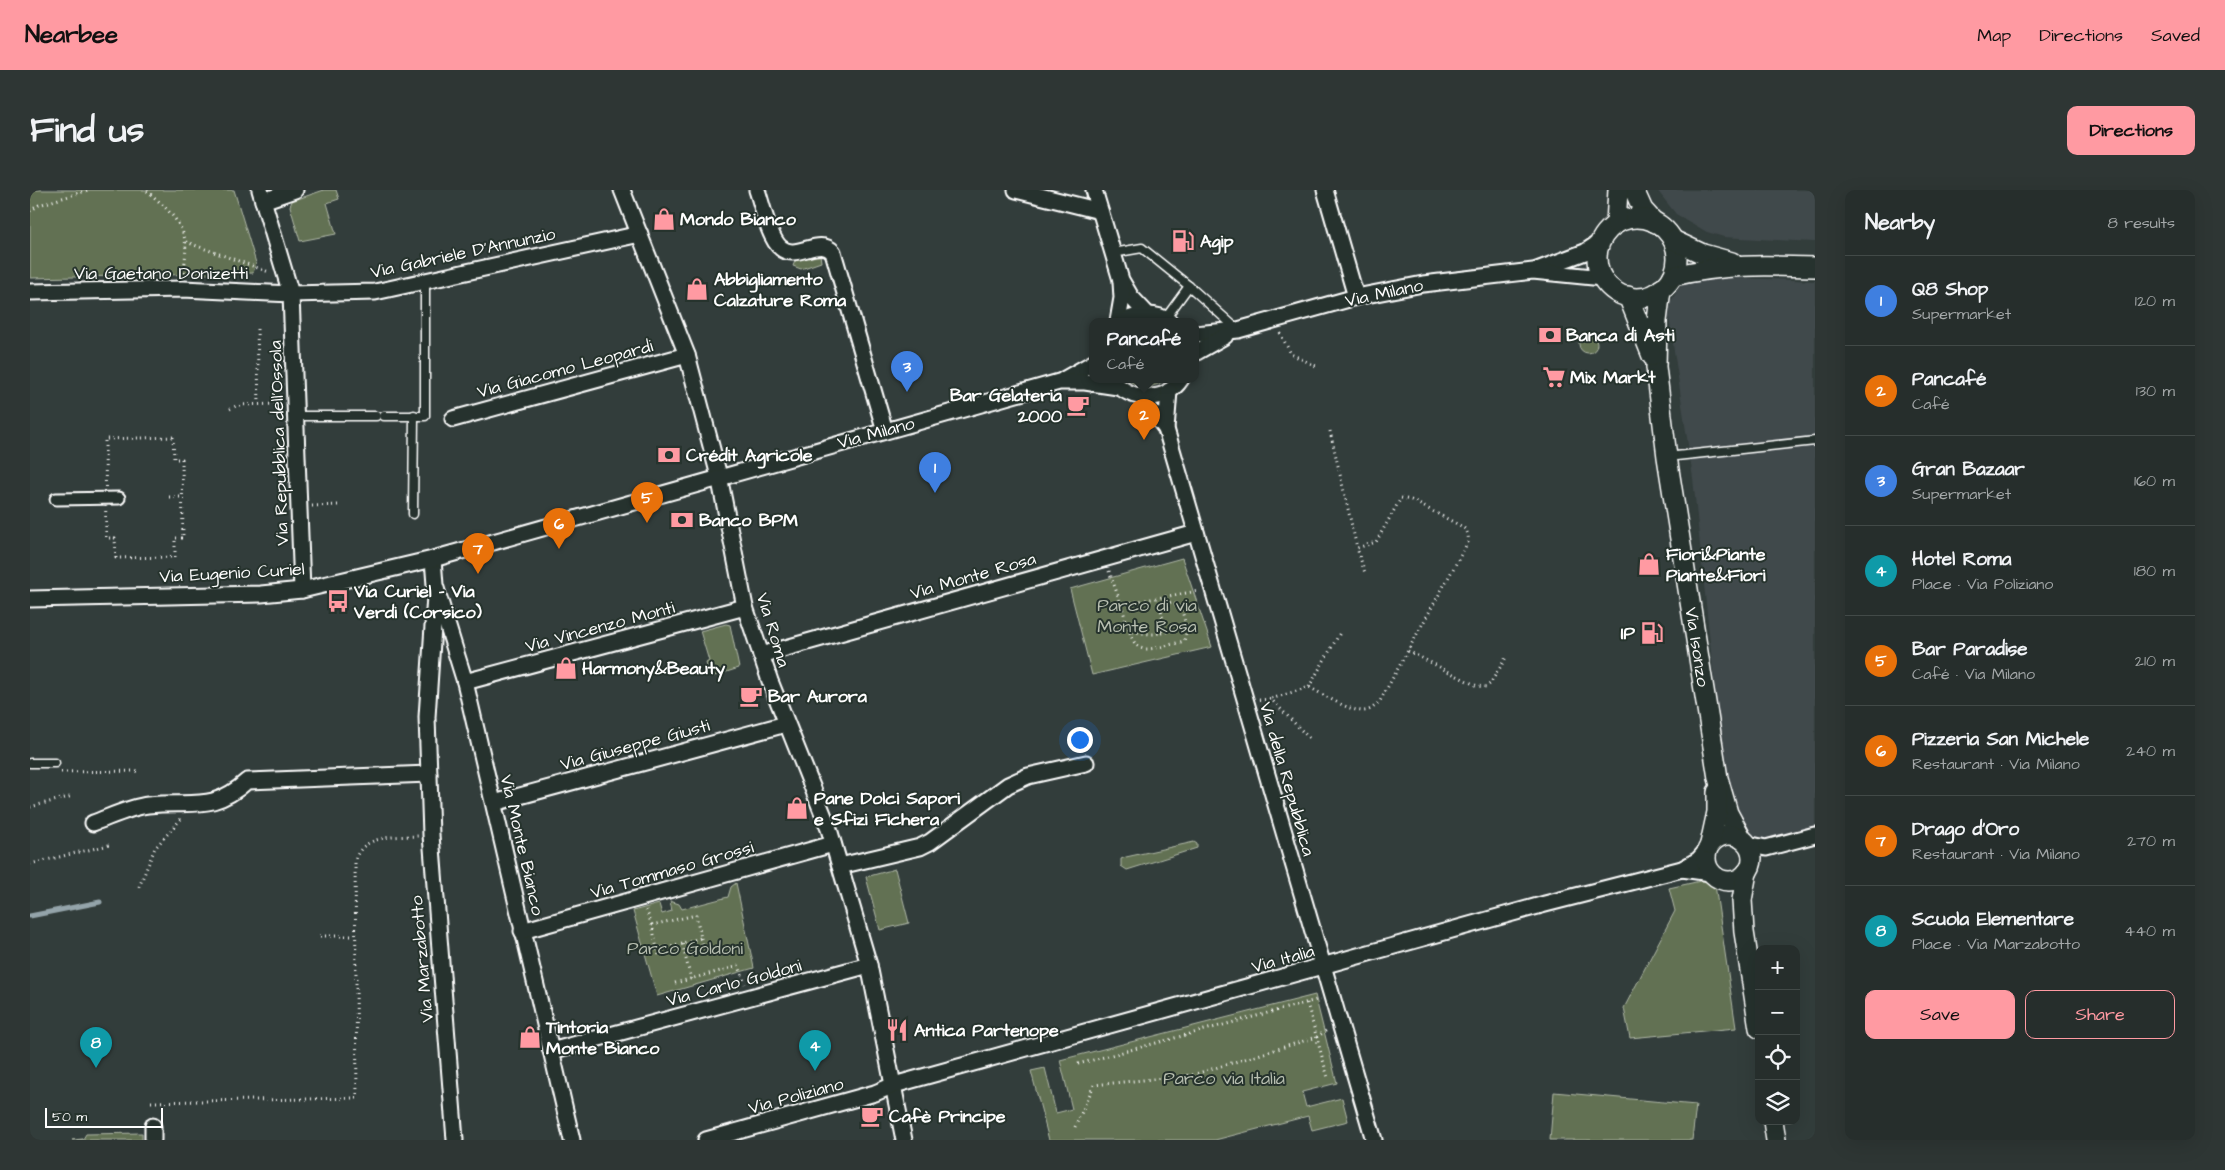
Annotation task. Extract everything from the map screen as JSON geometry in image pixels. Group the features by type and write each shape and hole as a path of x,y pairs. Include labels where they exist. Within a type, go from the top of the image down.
{"street":[{"path":"262,196 295,190"},
{"name":"Via Roma","path":"622,190 687,355 720,476 745,607 786,724 840,866 869,965 904,1140"},
{"path":"757,190 773,238 782,250 788,252 821,246 829,247 832,252 885,431"},
{"path":"1016,190 1100,211"},
{"path":"1094,190 1121,280 1122,298 1119,318"},
{"path":"1325,190 1356,297"},
{"path":"1616,224 1618,190"},
{"path":"1634,190 1643,210 1673,240 1676,264 1667,282"},
{"name":"Via Repubblica dell'Ossola","path":"262,196 291,294 302,590"},
{"path":"1654,222 1635,218 1616,224 1600,242 1597,260 1603,278 1613,290 1628,296 1651,295 1667,282 1703,269 1743,264 1815,267"},
{"name":"Via Gabriele D'Annunzio","path":"291,294 375,292 640,234"},
{"path":"1673,240 1703,254 1743,264"},
{"name":"Via Milano","path":"1533,271 1585,252 1600,242"},
{"name":"Via Milano","path":"1199,334 1238,330 1356,297 1423,284 1533,271 1603,278"},
{"path":"1121,280 1131,297 1148,315"},
{"name":"Via Isonzo","path":"1667,282 1657,321 1656,367 1667,457 1718,778 1728,813 1744,841"},
{"name":"Via Gaetano Donizetti","path":"30,292 183,289 291,294"},
{"name":"Via Isonzo","path":"1628,296 1656,367"},
{"path":"1130,318 1148,315 1159,318"},
{"name":"Via Milano","path":"1199,351 1209,344 1238,330"},
{"name":"Via Giacomo Leopardi","path":"453,419 687,355"},
{"name":"Via Milano","path":"433,558 1060,382 1089,365"},
{"name":"Via Milano","path":"1060,382 1089,382"},
{"name":"Via Milano","path":"1115,383 1133,396 1142,398"},
{"path":"1142,398 1160,396 1169,392 1177,383"},
{"name":"Via della Repubblica","path":"1169,392 1166,429 1374,1140"},
{"name":"Via della Repubblica","path":"1142,398 1166,429"},
{"path":"56,499 119,498"},
{"name":"Via Monte Rosa","path":"761,655 1196,533"},
{"name":"Via Monte Bianco","path":"433,558 435,585 465,682 572,1140"},
{"name":"Via Eugenio Curiel","path":"30,599 261,594 302,590 433,558"},
{"name":"Via Marzabotto","path":"435,585 427,717 431,835 456,1140"},
{"name":"Via Vincenzo Monti","path":"465,682 745,607"},
{"name":"Via Giuseppe Giusti","path":"494,803 786,724"},
{"path":"840,866 920,847 930,842 1008,785 1028,776 1086,763"},
{"path":"93,823 147,805 214,802 234,793 247,781 429,774"},
{"name":"Via Isonzo","path":"1709,847 1717,812 1718,778"},
{"path":"1744,932 1734,901 1714,876 1706,862 1709,847 1722,836 1736,836 1744,841 1766,848 1815,835"},
{"path":"1744,841 1752,858 1742,900 1744,932 1755,1002"},
{"name":"Via Tommaso Grossi","path":"522,931 833,844"},
{"name":"Via Italia","path":"894,1085 1545,904 1682,869 1698,860 1709,847"},
{"name":"Via Italia","path":"1682,869 1714,876"},
{"path":"1714,876 1724,880 1737,880 1748,872"},
{"name":"Via Carlo Goldoni","path":"550,1051 749,999 869,965"},
{"name":"Via Poliziano","path":"706,1140 875,1093 894,1085"},
{"path":"1774,1125 1776,1140"}],"lane":[{"path":"1113,252 1142,248 1189,286 1238,330"},
{"path":"296,410 380,416 425,416 425,282"},
{"path":"1168,318 1189,286"},
{"path":"413,514 414,416"},
{"path":"1667,457 1815,441"},
{"path":"30,763 55,763"}],"path":[{"path":"30,211 39,204 89,190"},
{"path":"146,190 164,206 178,224 186,242 183,289"},
{"path":"186,242 286,278"},
{"path":"1274,321 1291,354 1316,366"},
{"path":"257,329 259,404"},
{"path":"230,409 238,405 259,404 296,410"},
{"path":"1330,432 1357,548 1365,573"},
{"path":"173,438 174,459 182,459 183,538 175,538 175,557 116,558 116,538 106,538 106,498 105,439 173,438"},
{"path":"170,497 182,497"},
{"path":"1309,738 1271,699 1309,688 1355,709 1364,711 1373,709 1380,701 1468,542 1466,530 1411,500 1401,498 1376,542 1357,548"},
{"path":"299,507 338,505"},
{"path":"1105,559 1134,645 1149,650 1184,641 1187,627 1181,607 1172,602 1163,606 1161,610 1164,627 1160,633"},
{"path":"1121,604 1212,588"},
{"path":"1130,634 1137,632 1146,635 1187,627"},
{"path":"1309,688 1341,631"},
{"path":"1408,651 1477,686 1486,687 1490,684 1507,656"},
{"path":"55,772 138,771"},
{"path":"30,807 73,796"},
{"path":"139,887 156,848 192,803"},
{"path":"151,1102 357,1098 355,861 357,852 365,844 378,839 431,835"},
{"path":"30,864 109,845"},
{"path":"660,958 652,926 696,915 704,950"},
{"path":"320,936 355,936"},
{"path":"657,949 701,938"},
{"path":"682,943 691,979"},
{"path":"674,983 739,966 749,999"},
{"path":"1078,1064 1332,996"},
{"path":"1307,1002 1328,1078"},
{"path":"1075,1127 1094,1085 1192,1075 1316,1037 1340,1021"}],"shaded area":[{"path":"1657,190 1815,190 1815,242 1724,237 1707,232 1676,214"},
{"path":"1712,277 1815,281 1815,828 1764,842 1747,830 1737,815 1724,777 1693,478 1669,317 1671,301 1679,288 1689,281"}],"green space":[{"path":"30,190 234,190 256,263 253,273 30,278"},
{"path":"324,190 336,190 339,199 327,203 336,234 300,241 290,206 292,201"},
{"path":"820,254 821,262 801,269 793,266 795,261"},
{"path":"1588,335 1596,340 1597,344 1592,352 1588,353 1580,348 1579,344 1584,336"},
{"path":"1134,383 1161,383 1146,387"},
{"name":"Parco di via Monte Rosa","path":"1182,558 1212,647 1092,675 1070,589"},
{"path":"726,624 730,625 739,668 711,677 706,663 709,661 700,631"},
{"path":"1194,842 1197,844 1197,848 1127,870 1121,866 1121,859 1126,857"},
{"path":"895,869 909,923 880,930 866,877"},
{"path":"1714,878 1736,1028 1630,1038 1624,1008 1675,911 1669,888"},
{"name":"Parco Goldoni","path":"736,883 754,968 657,996 633,911 659,904 662,914 672,911 670,901 679,904 682,909 728,897 731,887"},
{"name":"Parco via Italia","path":"1315,995 1337,1083 1302,1092 1306,1107 1342,1098 1348,1121 1312,1130 1308,1116 1215,1140 1049,1140 1031,1071 1045,1068 1056,1113 1072,1109 1060,1060"},
{"path":"1554,1092 1696,1105 1692,1140 1550,1140"},
{"path":"142,1133 142,1140 72,1140 83,1139 86,1134"}],"waterway":[{"path":"30,916 100,902"}],"place":[{"name":"Mondo Bianco","path":"664,219"},
{"name":"Agip","path":"1183,241"},
{"name":"Abbigliamento Calzature Roma","path":"697,289"},
{"name":"Banca di Asti","path":"1550,335"},
{"name":"Mix Markt","path":"1554,377"},
{"name":"Gran Bazaar","path":"907,392"},
{"name":"Bar Gelateria 2000","path":"1078,405"},
{"name":"Pancafé","path":"1144,440"},
{"name":"Crédit Agricole","path":"669,455"},
{"name":"Q8 Shop","path":"935,493"},
{"name":"Banco BPM","path":"682,520"},
{"name":"Bar Paradise","path":"647,523"},
{"name":"Pizzeria San Michele","path":"559,549"},
{"name":"Fiori&Piante Piante&Fiori","path":"1649,564"},
{"name":"Drago d'Oro","path":"478,574"},
{"name":"Via Curiel - Via Verdi (Corsico)","path":"338,601"},
{"name":"IP","path":"1652,633"},
{"name":"Harmony&Beauty","path":"566,668"},
{"name":"Bar Aurora","path":"751,696"},
{"name":"Pane Dolci Sapori e Sfizi Fichera","path":"797,808"},
{"name":"Antica Partenope","path":"897,1030"},
{"name":"Tintoria Monte Bianco","path":"530,1037"},
{"name":"Scuola Elementare","path":"96,1068"},
{"name":"Hotel Roma","path":"815,1071"},
{"name":"Cafè Principe","path":"872,1116"}]}
